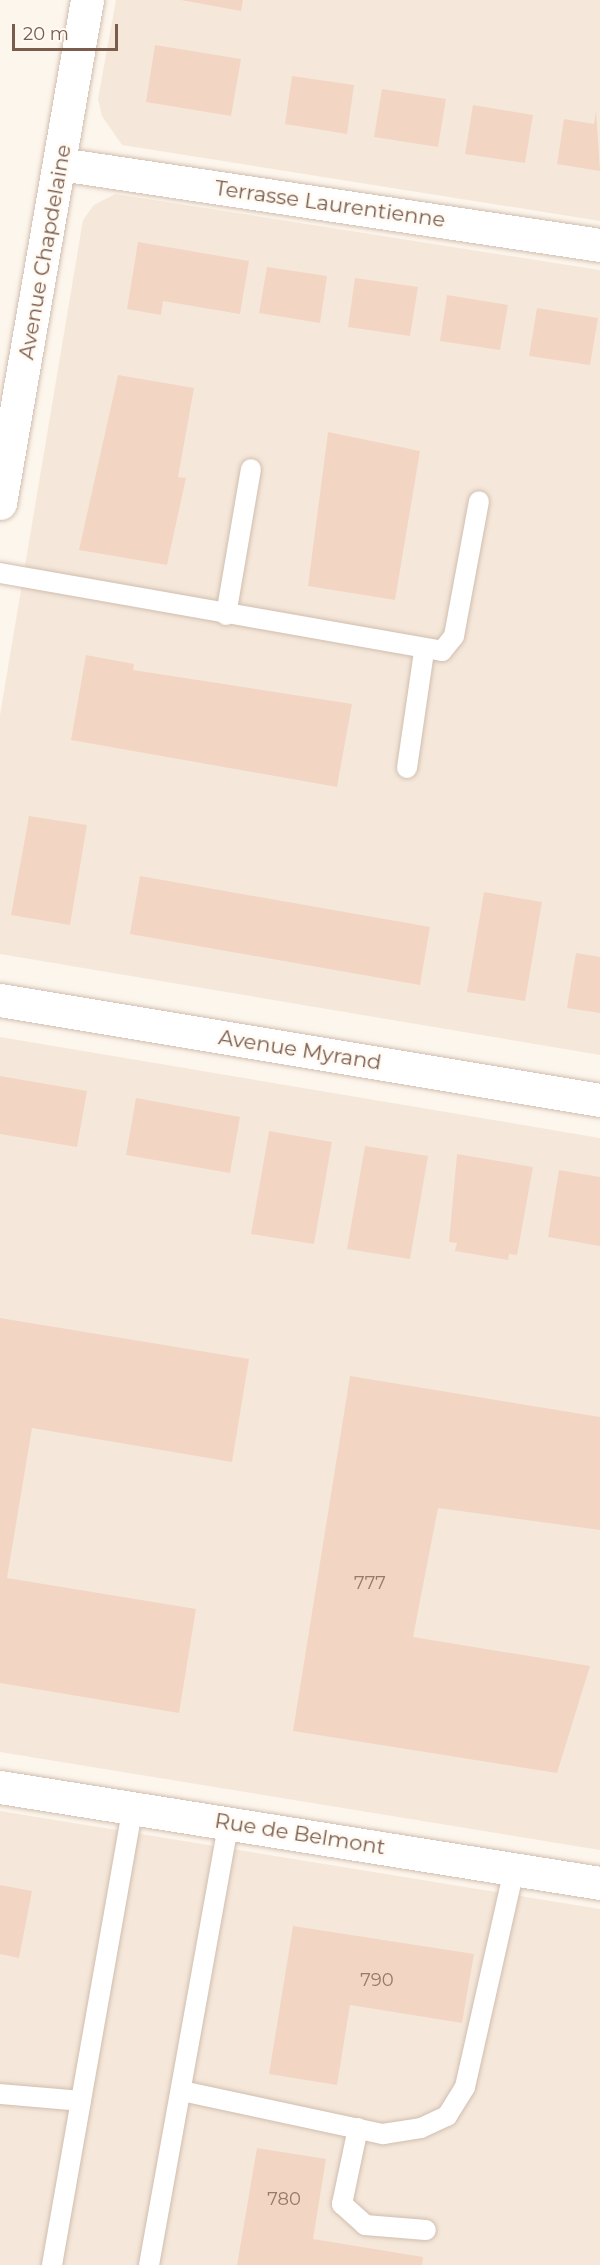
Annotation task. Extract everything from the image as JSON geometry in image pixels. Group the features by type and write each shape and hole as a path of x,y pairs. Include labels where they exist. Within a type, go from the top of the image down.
{"street":[{"name":"Avenue Chapdelaine","path":"0,503 87,0"},
{"name":"Terrasse Laurentienne","path":"60,164 600,245"},
{"name":"Avenue Myrand","path":"0,1000 600,1100"},
{"name":"Rue de Belmont","path":"0,1786 600,1882"}],"lane":[{"path":"226,615 251,469"},
{"path":"0,573 424,651 442,651 454,636 479,501"},
{"path":"407,768 424,651"},
{"path":"52,2265 99,1985 120,1902 133,1806"},
{"path":"149,2265 229,1822"},
{"path":"182,2091 383,2134 421,2128 447,2116 465,2087 514,1869"},
{"path":"0,2094 81,2102"},
{"path":"357,2128 342,2204 366,2225 426,2230"}],"shaded area":[{"path":"116,0 600,0 600,221 122,145 102,116 98,99"},
{"path":"115,194 600,270 600,1055 0,954 0,715 83,220 94,205"},
{"path":"0,1037 600,1138 600,1850 0,1752"},
{"path":"0,1811 600,1909 600,2265 0,2265"}],"building":[{"path":"181,0 243,0 241,11"},
{"path":"155,45 241,59 231,116 146,102"},
{"path":"292,76 354,85 347,134 285,124"},
{"path":"382,89 446,99 438,147 374,137"},
{"path":"473,105 533,115 525,163 465,154"},
{"path":"596,110 600,171 557,164 564,119 594,124"},
{"path":"138,242 249,261 240,314 163,301 161,315 127,309"},
{"path":"267,267 327,276 320,323 259,313"},
{"path":"355,278 418,287 410,336 348,327"},
{"path":"447,295 508,305 500,350 440,341"},
{"path":"537,308 598,318 590,365 529,356"},
{"path":"118,375 194,388 178,477 186,478 167,565 79,550"},
{"path":"328,432 420,451 395,600 308,586"},
{"path":"86,655 134,664 133,670 352,704 337,787 71,740"},
{"path":"29,816 87,825 70,925 11,915"},
{"path":"140,876 430,927 420,985 130,934"},
{"path":"484,892 542,902 525,1001 467,992"},
{"path":"576,953 600,957 600,1013 567,1008"},
{"path":"0,1076 87,1091 77,1147 0,1134"},
{"path":"136,1098 240,1117 230,1173 126,1155"},
{"path":"269,1131 332,1142 314,1244 251,1234"},
{"path":"365,1146 428,1156 410,1259 347,1249"},
{"path":"457,1154 533,1167 517,1255 509,1254 508,1260 455,1251 457,1243 449,1242"},
{"path":"559,1170 600,1177 600,1246 548,1237"},
{"path":"0,1318 249,1359 232,1462 32,1428 7,1578 196,1609 179,1713 0,1683"},
{"path":"350,1376 600,1417 600,1530 438,1508 413,1637 590,1666 557,1773 293,1731"},
{"path":"0,1885 32,1891 19,1958 0,1954"},
{"path":"293,1926 474,1954 462,2023 350,2005 337,2085 269,2074"},
{"path":"257,2148 326,2159 313,2239 423,2257 422,2265 237,2265"}]}
